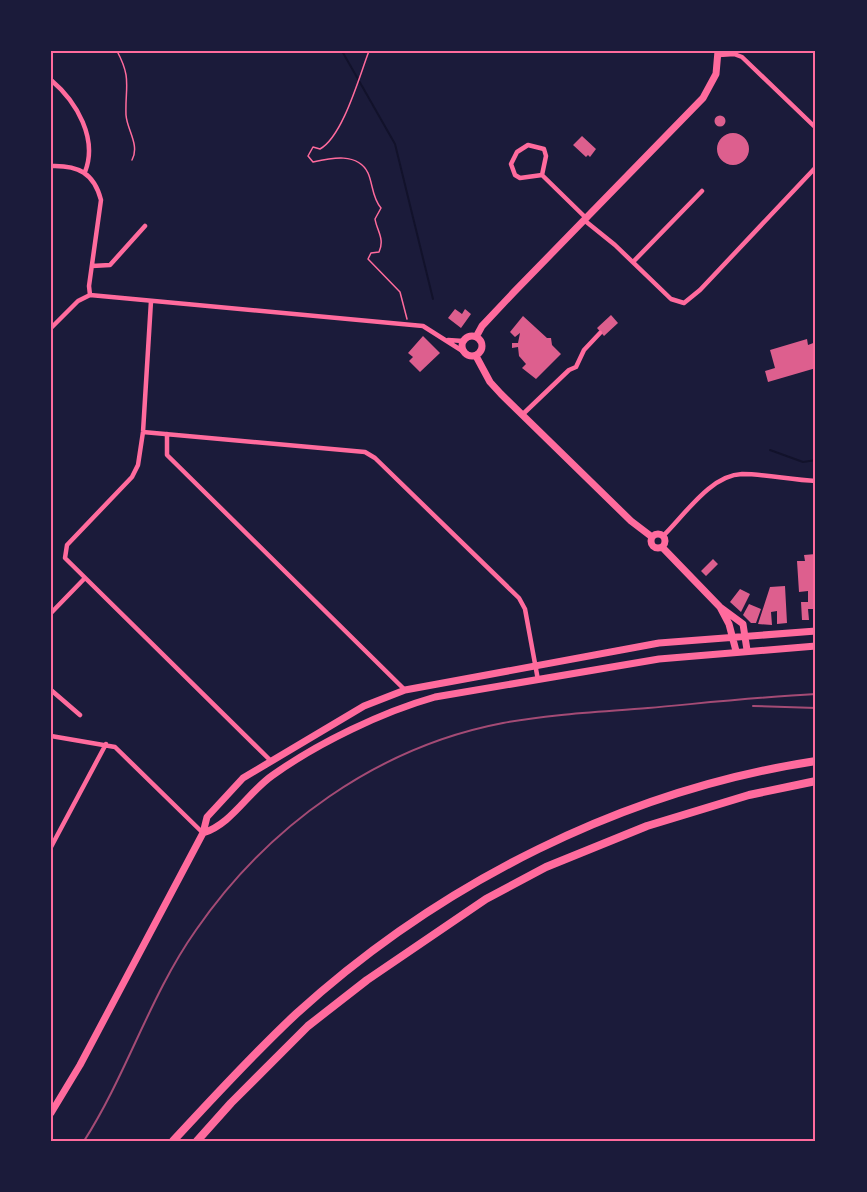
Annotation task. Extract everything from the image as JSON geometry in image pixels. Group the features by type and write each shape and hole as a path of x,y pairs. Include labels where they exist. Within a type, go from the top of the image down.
{"highway":[{"path":"173,1141 297,1013 428,911 492,872 577,831 665,797 744,776 816,761"},
{"path":"197,1141 231,1103 308,1026 367,980 486,899 546,867 647,826 749,795 816,781"}],"main road":[{"path":"476,336 482,326 703,98 716,74 719,53"},
{"path":"476,336 464,341 464,352 476,356 490,382 626,517 652,537 654,547 662,547 720,607 743,624 747,650"},
{"path":"476,336 483,346 476,356"},
{"path":"652,537 657,534 663,536 665,541 662,547"},
{"path":"720,607 733,637 736,651"},
{"path":"51,1113 80,1065 203,833 207,817 230,790 271,761 364,706 405,690 659,643 816,631"},
{"path":"203,833 218,828 248,796 274,774 377,717 435,697 659,659 816,646"}],"street":[{"path":"719,53 737,55 745,59 816,128"},
{"path":"51,80 79,114 90,143 90,161 85,172"},
{"path":"528,145 544,149 546,153 542,175 520,178 515,176 511,164 517,152 528,145"},
{"path":"51,166 66,166 85,172 94,180 101,200 90,295"},
{"path":"542,175 585,219 676,302 684,303 695,295 816,167"},
{"path":"633,262 702,191"},
{"path":"92,266 110,265 145,226"},
{"path":"51,328 78,301 90,295 423,326 445,339 455,349 464,352"},
{"path":"151,301 143,432 138,465 132,477 65,549 67,562 271,761"},
{"path":"522,415 569,370 576,367 584,350 600,333"},
{"path":"445,339 464,341"},
{"path":"143,432 365,452 375,458 519,598 525,609 538,680"},
{"path":"167,434 167,455 405,690"},
{"path":"663,536 711,487 725,478 741,474 816,481"},
{"path":"51,613 84,579"},
{"path":"51,690 80,715"},
{"path":"51,736 106,744 125,755 203,833"},
{"path":"51,847 106,744"}],"path":[{"path":"117,51 129,81 126,116 133,138 135,154 132,160"},
{"path":"369,51 344,120 326,146 320,149 313,147 309,156 313,162 333,158 351,158 358,162 369,175 370,186 381,208 375,219 381,236 381,247 379,252 371,253 368,259 400,292 407,315"}],"building":[{"path":"720,115 726,121 720,127 714,121"},
{"path":"733,133 744,138 749,149 744,160 733,165 722,160 717,149 722,138"},
{"path":"582,136 596,149 590,157 588,155 586,157 573,145"},
{"path":"455,309 462,314 465,309 471,314 461,328 448,318"},
{"path":"611,315 618,323 604,336 597,328"},
{"path":"523,316 547,338 551,338 552,345 561,354 536,379 522,368 526,364 519,356 518,347 512,348 512,343 518,343 520,333 515,337 510,332"},
{"path":"423,336 440,353 420,372 409,361 413,357 408,353"},
{"path":"807,339 808,345 816,342 816,368 768,382 765,371 775,368 770,350"},
{"path":"816,554 816,609 808,609 809,620 802,620 801,602 808,602 808,591 799,592 797,561 805,561 804,555"},
{"path":"713,559 718,564 706,576 701,571"},
{"path":"785,586 787,623 777,624 777,611 771,612 772,625 758,624 770,587"},
{"path":"740,589 750,594 741,612 730,602"},
{"path":"749,604 761,609 756,623 751,623 743,615"}],"waterway":[{"path":"342,51 395,144 433,299"},
{"path":"770,450 803,462 816,460"}],"railway":[{"path":"84,1141 113,1089 165,981 196,930 225,892 257,857 329,796 369,772 412,751 457,735 503,723 539,717 816,694"},
{"path":"753,706 816,708"}]}
